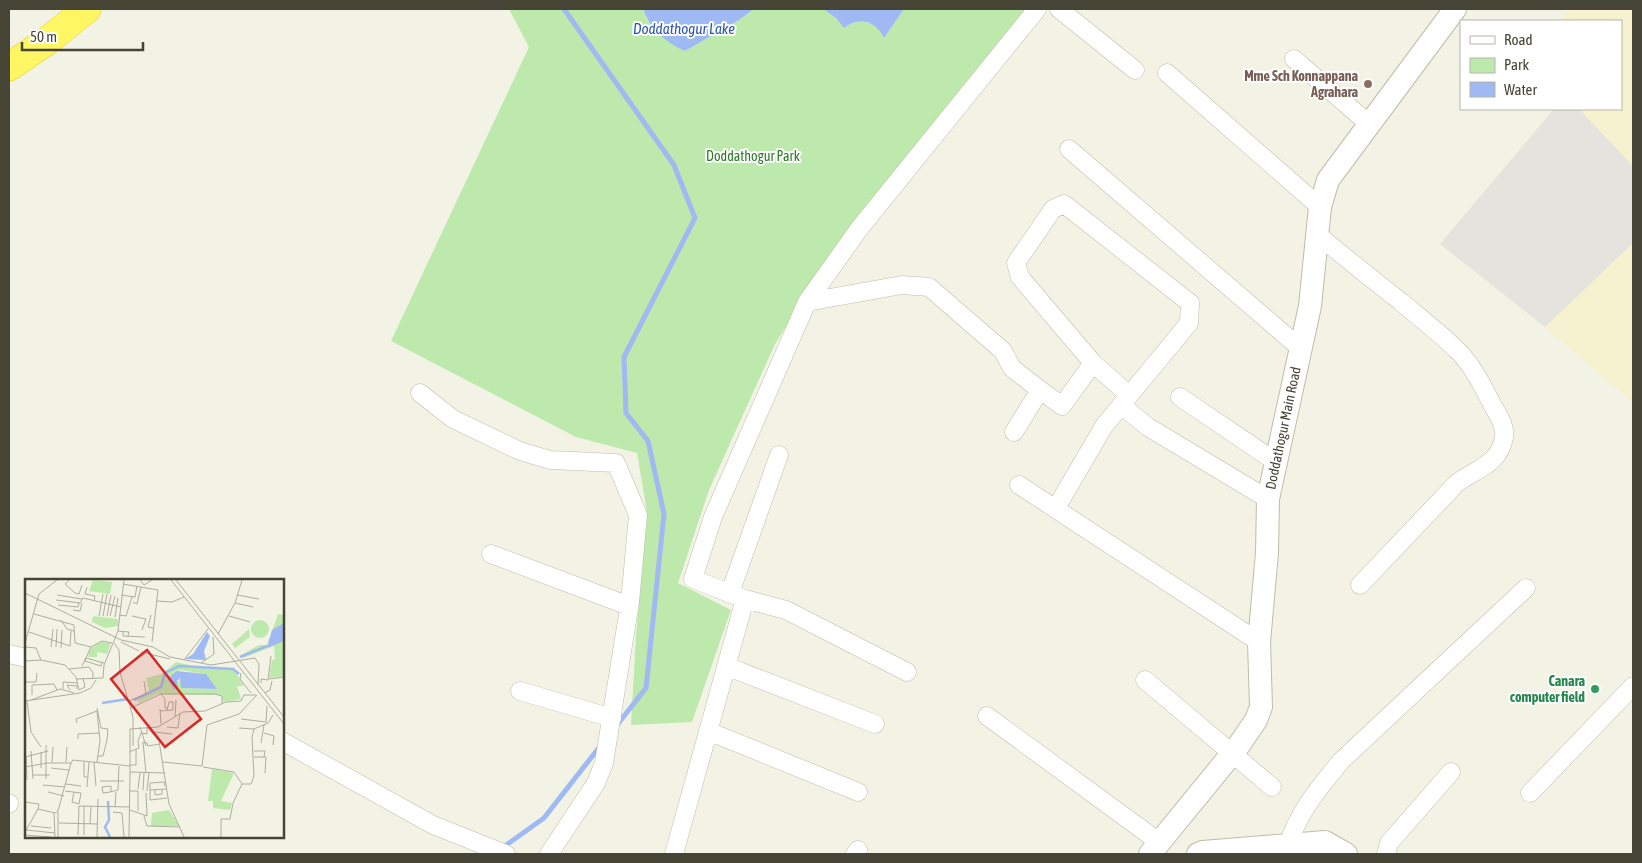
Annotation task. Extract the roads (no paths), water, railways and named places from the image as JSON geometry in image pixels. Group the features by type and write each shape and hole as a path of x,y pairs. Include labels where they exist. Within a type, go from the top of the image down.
{"highway":[{"path":"9,67 47,41 87,9"}],"street":[{"path":"908,672 786,610 737,596 694,578 712,517 807,302 859,229 1037,9"},
{"path":"1059,9 1135,70"},
{"name":"Doddathogur Main Road","path":"1155,848 1232,753 1256,720 1261,707 1259,642 1268,553 1268,499 1310,306 1316,234 1320,207 1328,180 1454,9"},
{"path":"1294,59 1369,124"},
{"path":"1167,73 1320,207"},
{"path":"1069,149 1300,348"},
{"path":"1056,508 1104,426 1125,400 1190,322 1190,302 1064,204 1052,208 1016,264 1020,277 1093,364 1125,400 1148,427 1268,499"},
{"path":"1316,234 1418,316 1459,352 1488,396 1502,423 1505,436 1494,460 1458,483 1360,585"},
{"path":"807,302 902,286 929,287 1003,351 1012,368 1062,406 1093,364"},
{"path":"1014,432 1040,390"},
{"path":"420,393 453,419 520,451 550,460 616,464 638,515 629,606 604,763 596,783 549,854"},
{"path":"1180,397 1276,462"},
{"path":"674,854 726,666 737,596 779,456"},
{"path":"1019,485 1259,642"},
{"path":"491,554 629,606"},
{"path":"1288,845 1295,825 1314,793 1341,761 1526,588"},
{"path":"9,654 25,658"},
{"path":"726,666 875,724"},
{"path":"1145,680 1272,787"},
{"path":"1530,793 1633,686"},
{"path":"520,691 612,718"},
{"path":"987,716 1155,848"},
{"path":"708,731 858,792"},
{"path":"284,742 433,825 506,854"},
{"path":"1386,854 1389,843 1451,772"},
{"path":"1198,854 1203,852 1325,842 1346,854"}],"water":[{"name":"Doddathogur Lake","path":"643,9 754,9 739,20 685,51 671,43 654,29"},
{"path":"823,9 904,9 884,38 881,32 867,22 855,22 844,28 836,18"}],"waterway":[{"path":"564,9 674,165 695,218 624,357 626,413 648,441 664,514 646,688 617,725"},
{"path":"502,848 544,818 601,745"}],"place":[{"name":"Mme Sch Konnappana Agrahara","path":"1368,84"},
{"name":"Canara computer field","path":"1595,689"}],"park label":[{"name":"Doddathogur Park","path":"753,156"}]}
